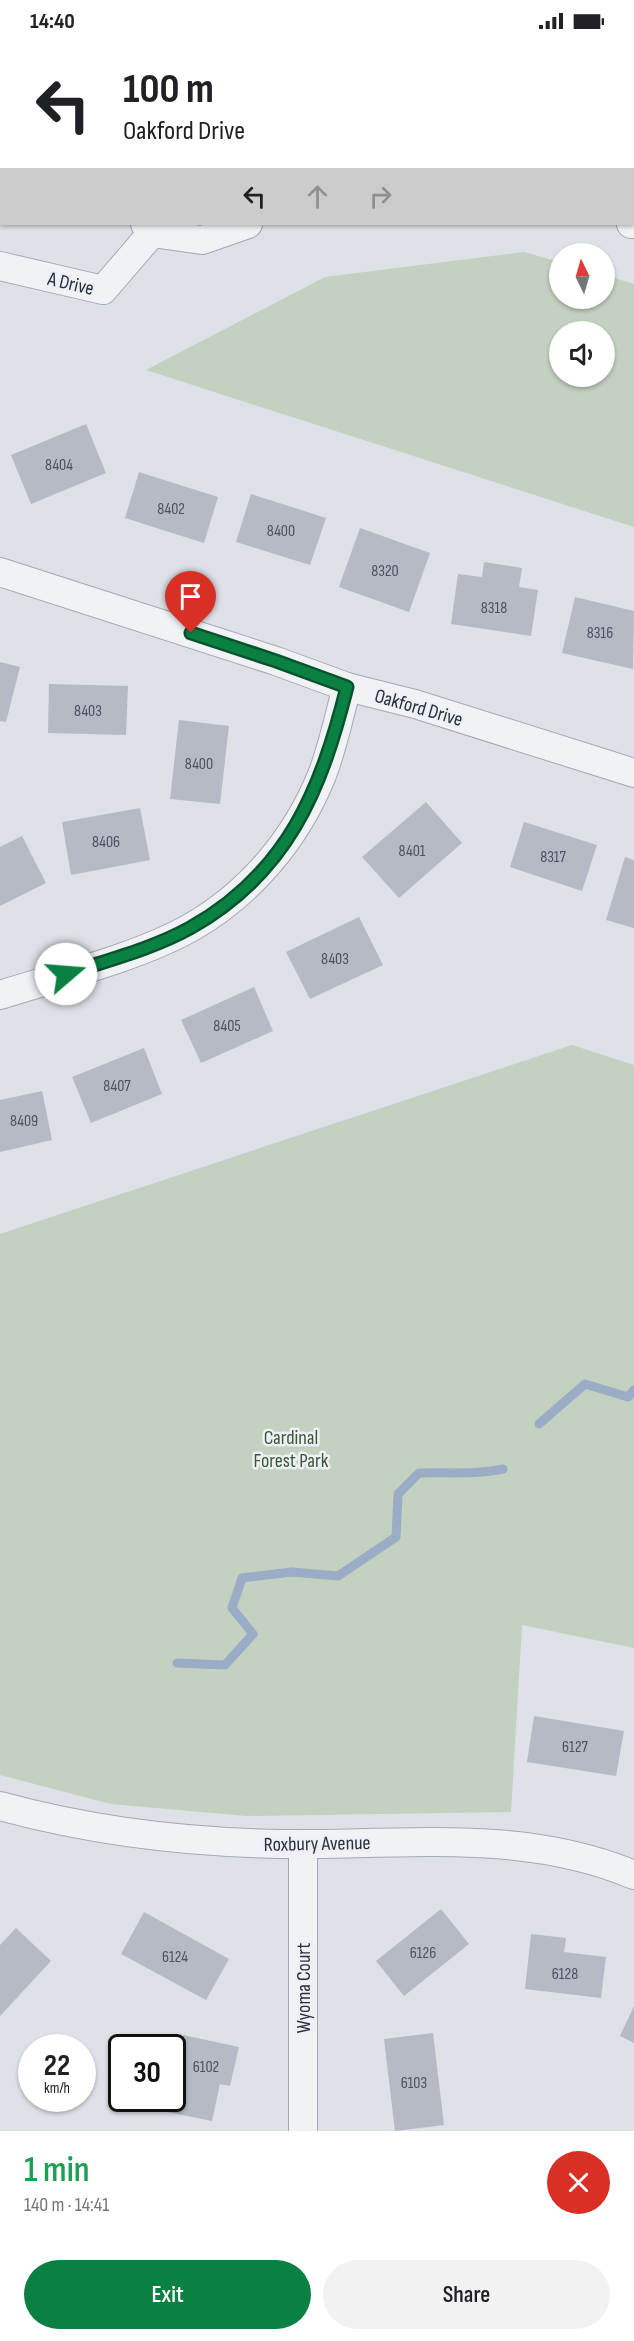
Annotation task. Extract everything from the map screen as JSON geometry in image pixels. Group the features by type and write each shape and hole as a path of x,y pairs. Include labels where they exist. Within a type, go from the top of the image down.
{"street":[{"path":"149,228 202,240 245,225"},
{"name":"A Drive","path":"0,266 103,290 149,228"},
{"name":"Oakford Drive","path":"0,572 276,661 347,687 415,704 634,773"},
{"path":"0,995 160,942 190,928 220,909 248,886 281,847 309,804 333,743 347,687"},
{"name":"Roxbury Avenue","path":"0,1806 48,1819 111,1831 225,1843 374,1842 519,1845 560,1851 606,1863 634,1875"},
{"name":"Wyoma Court","path":"303,1844 303,2131"}],"green space":[{"path":"524,252 549,259 549,309 615,309 615,278 634,284 634,527 146,370 325,277"},
{"name":"Cardinal Forest Park","path":"572,1045 634,1065 634,1648 522,1625 511,1812 246,1816 111,1804 0,1775 0,1234"}],"building":[{"path":"86,424 106,473 31,504 11,455"},
{"path":"139,472 218,497 204,543 125,518"},
{"path":"251,494 326,518 310,565 236,542"},
{"path":"360,528 430,553 409,612 339,587"},
{"path":"484,562 522,568 519,587 538,590 531,636 451,624 458,574 482,577"},
{"path":"575,597 634,611 633,669 562,653"},
{"path":"0,662 20,667 6,722 0,721"},
{"path":"49,684 128,686 126,735 48,733"},
{"path":"179,720 229,726 220,804 170,799"},
{"path":"426,802 462,843 399,898 362,857"},
{"path":"140,808 150,860 71,875 62,822"},
{"path":"524,822 597,845 582,891 510,867"},
{"path":"22,836 46,883 0,906 0,847"},
{"path":"625,857 634,860 634,928 606,920"},
{"path":"359,917 383,965 310,999 286,952"},
{"path":"254,987 273,1031 201,1063 181,1020"},
{"path":"144,1048 162,1094 91,1123 72,1077"},
{"path":"42,1091 52,1140 0,1152 0,1100"},
{"path":"534,1716 624,1731 616,1776 527,1762"},
{"path":"441,1909 469,1944 404,1996 376,1961"},
{"path":"144,1912 229,1959 206,2000 121,1954"},
{"path":"16,1928 51,1961 0,2016 0,1945"},
{"path":"531,1934 566,1938 564,1952 606,1957 601,1998 525,1989"},
{"path":"634,2006 634,2043 620,2036"},
{"path":"433,2033 444,2125 395,2131 384,2039"},
{"path":"186,2036 239,2047 230,2086 220,2084 212,2121 167,2112 186,2112"}],"waterway":[{"path":"539,1424 585,1384 628,1397 634,1390"},
{"path":"177,1663 225,1665 253,1634 232,1608 242,1578 292,1572 338,1576 396,1537 398,1494 419,1473 472,1473 503,1469"}],"route":[{"path":"66,974 160,942 190,928 220,909 248,886 269,864 309,804 321,776 333,743 347,687 191,633"}]}
